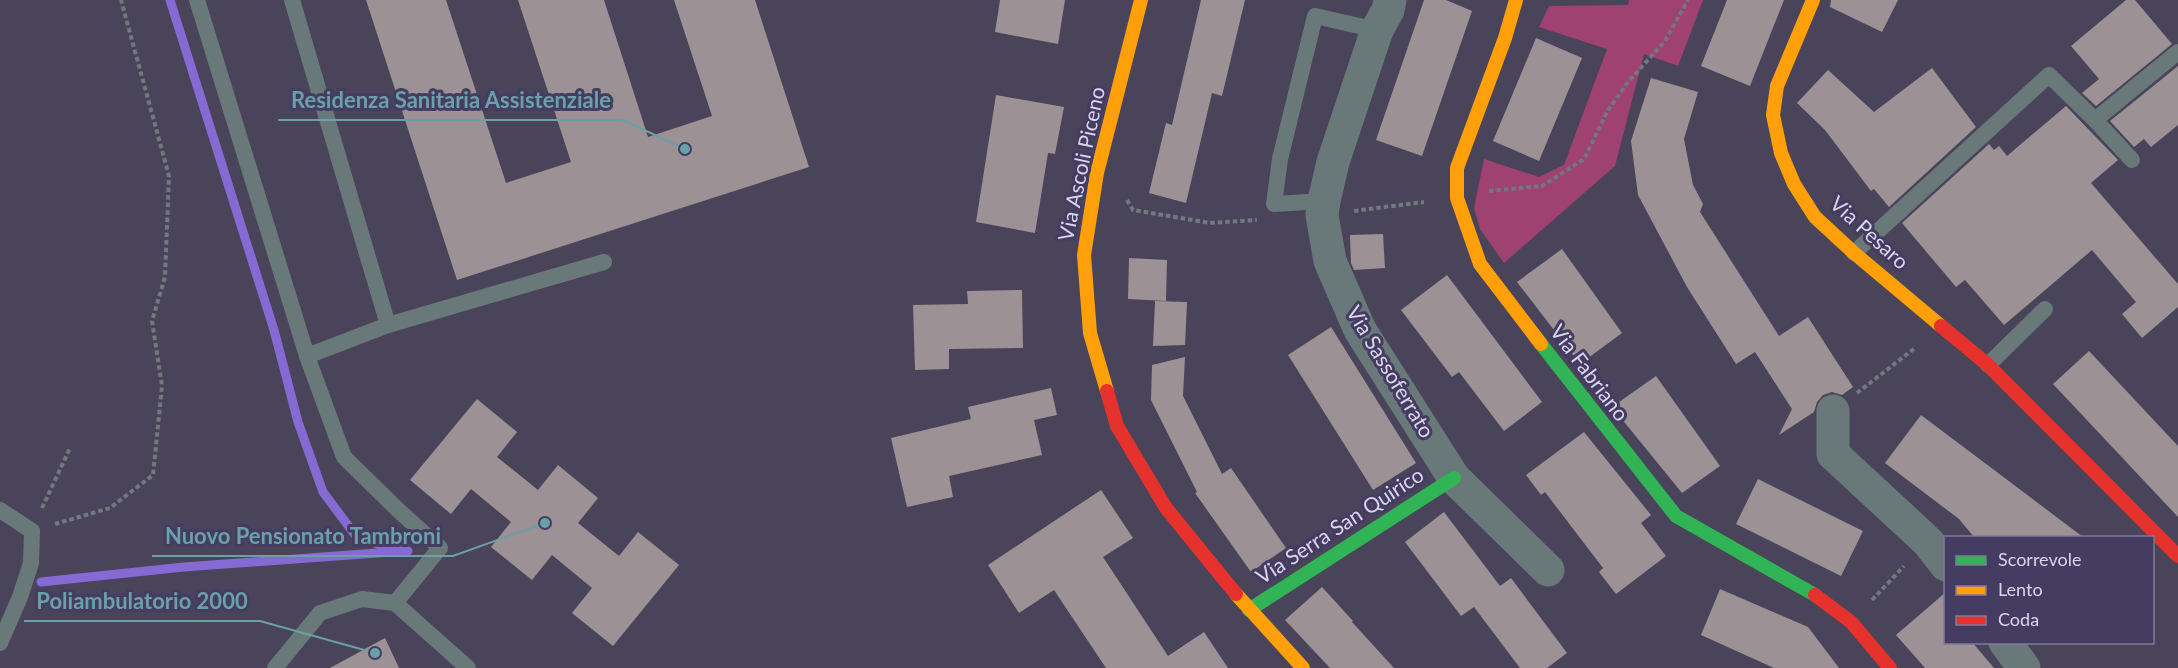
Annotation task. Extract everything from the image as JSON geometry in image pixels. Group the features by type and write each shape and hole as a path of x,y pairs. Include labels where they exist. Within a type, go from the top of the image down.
{"street":[{"name":"Via Ascoli Piceno","path":"1141,0 1097,172 1084,255 1090,333 1118,426 1166,508 1249,610 1303,668"},
{"name":"Via Sassoferrato","path":"1390,0 1388,10 1377,30 1333,162 1338,206 1322,215 1330,261 1360,330 1454,478 1548,570"},
{"name":"Via Fabriano","path":"1516,0 1456,168 1457,198 1480,264 1598,420 1676,516 1809,590 1851,622 1890,668"},
{"name":"Via Pesaro","path":"1813,0 1776,86 1773,115 1781,153 1794,184 1815,217 1854,253 1988,365 2178,556"},
{"path":"1833,411 1833,454 1936,553"},
{"name":"Via Serra San Quirico","path":"1249,610 1454,478"},
{"path":"2006,644 2024,668"}],"lane":[{"path":"197,0 307,356 344,457 440,548 395,603"},
{"path":"292,0 388,325"},
{"path":"1338,206 1274,204 1280,159 1316,16 1377,30"},
{"path":"2095,120 2178,52"},
{"path":"1854,253 2049,75 2132,160"},
{"path":"307,356 388,325 604,262"},
{"path":"1988,365 2045,309"},
{"path":"0,510 32,531 31,563 20,597 0,643"},
{"path":"275,668 320,613 362,599 395,603 468,668"}],"path":[{"path":"32,531 110,508 153,475 162,386 152,321 165,277 169,176 121,0"},
{"path":"1485,191 1542,186 1584,159 1608,110 1628,82 1665,41 1688,0"},
{"path":"1124,195 1133,210 1210,223 1266,219"},
{"path":"1338,206 1457,198"},
{"path":"1833,411 1942,328"},
{"path":"32,531 70,448"},
{"path":"1851,622 1936,553"}],"shaded area":[{"path":"1629,0 1703,0 1678,66 1644,54 1615,166 1504,263 1480,229 1474,208 1484,159 1539,177 1564,165 1607,49 1539,27 1549,6 1628,5"}],"building":[{"path":"366,0 446,0 506,183 571,162 518,0 604,0 648,137 712,116 674,0 755,0 809,167 457,280"},
{"path":"1000,0 1065,0 1058,44 995,32"},
{"path":"1201,0 1245,0 1222,96 1212,93 1186,203 1149,193 1166,123 1172,125"},
{"path":"1424,0 1446,0 1472,11 1422,156 1376,140"},
{"path":"1727,0 1784,0 1750,86 1701,66"},
{"path":"1831,0 1898,0 1882,32 1830,7"},
{"path":"2126,0 2135,0 2172,44 2096,106 2082,93 2099,79 2071,46"},
{"path":"1536,38 1582,58 1539,161 1493,141"},
{"path":"2178,66 2178,125 2151,147 2144,139 2134,147 2110,121"},
{"path":"1932,68 1976,127 1889,207 1874,189 1871,191 1825,130 1797,103 1828,70 1874,112"},
{"path":"1651,78 1698,92 1684,139 1693,185 1703,204 1700,212 1779,336 1808,317 1853,387 1842,395 1832,392 1823,395 1817,402 1814,412 1779,435 1792,409 1755,352 1736,364 1687,287 1638,195 1631,141"},
{"path":"996,95 1064,107 1055,154 1048,153 1035,233 976,222"},
{"path":"2066,106 2118,160 2091,183 2178,284 2178,307 2142,338 2122,314 2136,302 2092,250 2004,325 1965,280 1956,287 1902,223 1989,144 1994,150 1999,146 2007,156"},
{"path":"1383,234 1385,268 1354,270 1351,263 1350,235"},
{"path":"1562,249 1622,333 1580,364 1517,282"},
{"path":"1129,258 1167,260 1166,301 1128,299"},
{"path":"1447,275 1542,402 1504,431 1459,372 1452,377 1401,310"},
{"path":"1022,290 1023,348 949,349 949,369 915,370 913,305 968,304 967,291"},
{"path":"1155,301 1187,302 1185,345 1153,346"},
{"path":"1331,327 1416,463 1373,490 1288,355"},
{"path":"2089,351 2178,446 2178,517 2053,384"},
{"path":"1185,357 1183,396 1222,474 1231,468 1286,548 1251,572 1195,493 1197,492 1151,400 1152,365"},
{"path":"1656,376 1720,466 1682,493 1612,407"},
{"path":"1051,388 1057,415 1034,420 1042,455 949,476 953,497 907,507 891,438 971,419 968,407"},
{"path":"477,399 517,432 497,457 538,490 558,465 598,498 578,523 619,556 638,532 679,565 613,646 572,613 592,588 552,555 532,580 491,547 511,522 471,489 451,514 410,480"},
{"path":"1921,415 2082,536 1973,536 1959,519 1885,463"},
{"path":"1584,432 1651,515 1641,523 1666,556 1616,594 1599,572 1603,568 1545,492 1541,495 1526,475"},
{"path":"1758,479 1863,531 1841,576 1736,524"},
{"path":"1101,490 1133,538 1103,557 1168,656 1204,632 1228,668 1106,668 1054,590 1019,613 988,565"},
{"path":"1444,512 1500,586 1511,578 1567,653 1547,668 1520,668 1474,607 1461,616 1405,542"},
{"path":"1322,587 1394,668 1330,668 1285,620"},
{"path":"1720,589 1808,627 1839,668 1774,668 1701,635"},
{"path":"1944,594 1944,644 1974,644 1994,668 1925,668 1896,635"},
{"path":"385,638 399,668 330,668"}],"waterway":[{"path":"170,0 274,330 298,422 323,492 356,536 396,551 408,551"},
{"path":"41,582 184,567 391,552"}],"traffic: fast":[{"path":"1541,344 1676,516 1815,595"},
{"path":"1249,610 1454,478"}],"traffic: slow":[{"path":"1107,391 1090,333 1084,255 1097,173 1141,0"},
{"path":"1516,0 1505,38 1457,168 1457,198 1480,264 1541,344"},
{"path":"1813,0 1777,86 1773,115 1781,153 1794,184 1815,217 1941,326"},
{"path":"1236,594 1303,668"}],"traffic: jam":[{"path":"1941,326 1988,365 2178,556"},
{"path":"1107,391 1117,426 1166,508 1236,594"},
{"path":"1815,595 1851,622 1890,668"}],"place":[{"name":"Residenza Sanitaria Assistenziale","path":"685,149"},
{"name":"Nuovo Pensionato Tambroni","path":"545,523"},
{"name":"Poliambulatorio 2000","path":"375,653"}]}
